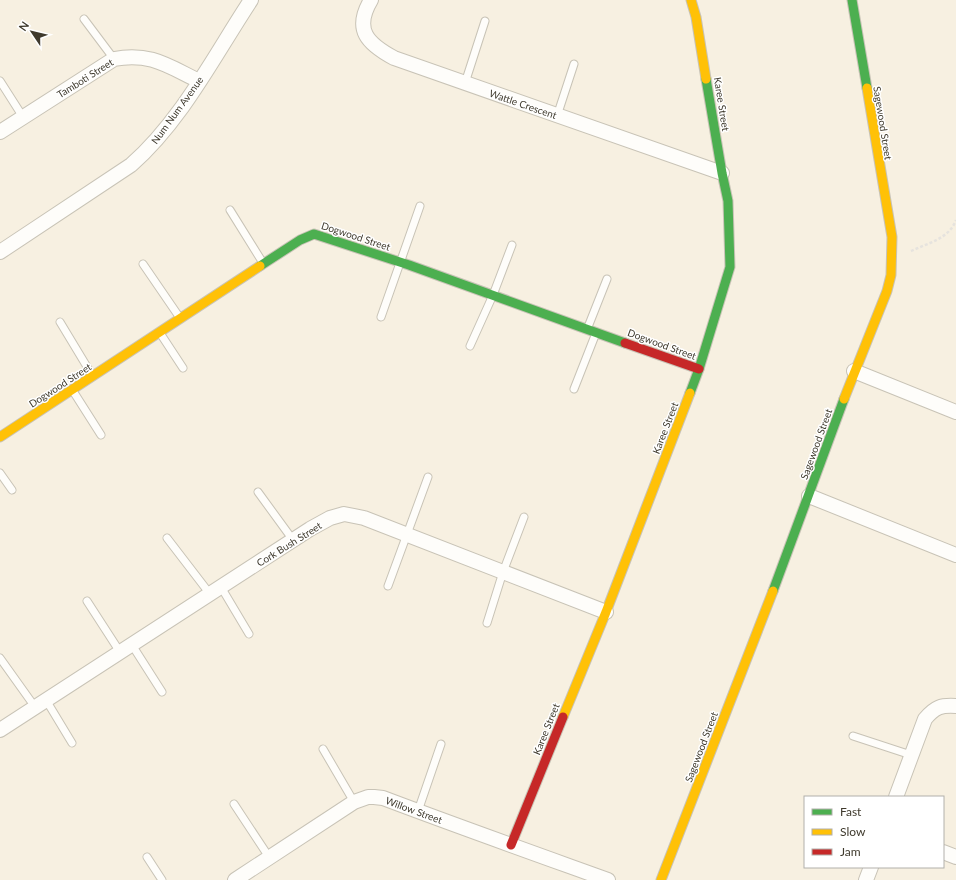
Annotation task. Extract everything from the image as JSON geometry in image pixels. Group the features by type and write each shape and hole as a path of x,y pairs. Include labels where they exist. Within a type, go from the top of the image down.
{"street":[{"name":"Num Num Avenue","path":"0,252 131,165 146,151 161,134 199,81 251,0"},
{"name":"Wattle Crescent","path":"371,0 364,14 363,29 372,43 381,51 394,58 722,173"},
{"name":"Karee Street","path":"512,845 606,612 699,369 730,267 728,201 696,17 690,0"},
{"name":"Sagewood Street","path":"661,880 767,609 854,371 891,275 892,237 852,0"},
{"name":"Tamboti Street","path":"0,132 114,59 128,56 143,57 159,61 199,81"},
{"name":"Dogwood Street","path":"2,432 72,390 300,240 314,234 322,235 400,262 699,369"},
{"path":"854,371 956,412"},
{"path":"809,496 956,555"},
{"name":"Cork Bush Street","path":"0,730 293,540 330,518 344,514 364,518 606,612"},
{"path":"896,796 925,719 931,711 938,707 956,706"},
{"name":"Willow Street","path":"234,880 354,802 374,797 383,798 487,838 512,845 608,880"},
{"path":"944,852 956,857"},
{"path":"866,880 871,868"}],"lane":[{"path":"84,19 114,59"},
{"path":"465,84 485,21"},
{"path":"558,116 574,64"},
{"path":"0,81 23,117"},
{"path":"381,317 420,206"},
{"path":"230,210 264,264"},
{"path":"470,346 493,295 512,245"},
{"path":"143,264 180,319"},
{"path":"587,329 607,279"},
{"path":"60,322 92,377"},
{"path":"160,332 183,368"},
{"path":"574,389 597,332"},
{"path":"72,390 101,435"},
{"path":"0,473 12,490"},
{"path":"388,586 428,477"},
{"path":"258,492 293,540"},
{"path":"487,623 503,572 524,517"},
{"path":"167,538 215,591 249,634"},
{"path":"87,601 162,692"},
{"path":"0,658 41,703 72,743"},
{"path":"853,736 911,755"},
{"path":"418,811 441,744"},
{"path":"323,749 354,802"},
{"path":"234,804 269,857"},
{"path":"147,857 162,880"}],"path":[{"path":"892,259 942,238 954,226 956,220"}],"traffic: fast":[{"path":"852,0 867,88"},
{"path":"690,393 699,369 730,267 728,201 706,79"},
{"path":"260,266 300,240 314,234 409,265 625,343"},
{"path":"773,591 844,399"}],"traffic: slow":[{"path":"691,0 696,17 706,79"},
{"path":"844,399 887,291 891,275 892,237 867,88"},
{"path":"0,437 260,266"},
{"path":"563,717 606,612 690,393"},
{"path":"661,880 773,591"}],"traffic: jam":[{"path":"625,343 699,369"},
{"path":"511,845 563,717"}]}
